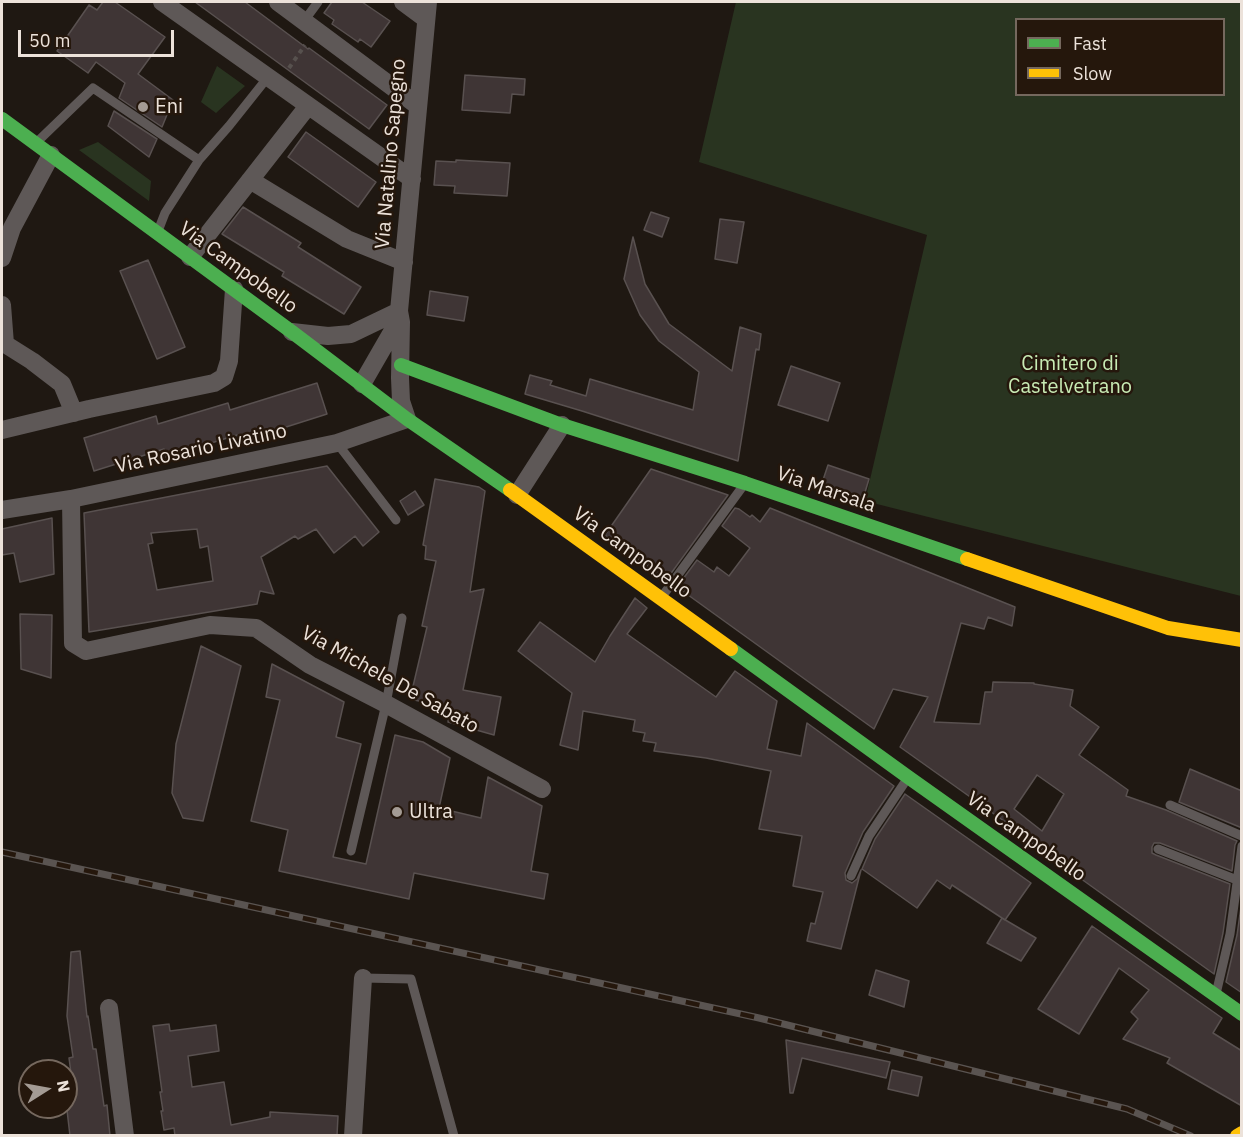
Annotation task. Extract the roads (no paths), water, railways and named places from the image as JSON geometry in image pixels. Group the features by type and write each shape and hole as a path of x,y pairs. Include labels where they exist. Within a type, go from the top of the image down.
{"main road":[{"name":"Via Campobello","path":"2,119 407,419 518,495 908,777 1242,1014"},
{"name":"Via Marsala","path":"401,365 562,425 745,483 1168,628 1242,640"},
{"path":"1238,1136 1242,1133"}],"street":[{"path":"162,2 412,179"},
{"path":"278,2 418,106"},
{"path":"403,2 427,10"},
{"name":"Via Natalino Sapegno","path":"362,384 392,332 399,311 427,10"},
{"path":"190,257 308,106"},
{"path":"2,258 12,228 51,155"},
{"path":"250,180 347,239 404,262"},
{"path":"2,430 214,383 224,377 229,362 234,289"},
{"path":"2,305 3,344 32,361 62,384 74,413"},
{"path":"292,332 328,336 351,334 399,311"},
{"name":"Via Natalino Sapegno","path":"399,311 401,401 407,419"},
{"name":"Via Rosario Livatino","path":"2,510 71,499 337,443 407,419"},
{"path":"518,495 562,425"},
{"name":"Via Michele De Sabato","path":"71,499 73,643 86,651 210,625 256,628 310,665 542,789"},
{"path":"353,1136 363,978"},
{"path":"109,1008 125,1136"}],"lane":[{"path":"310,25 318,2"},
{"path":"158,234 165,213 199,160 243,110 273,81"},
{"path":"35,144 93,88 199,160"},
{"path":"337,443 396,520"},
{"path":"661,598 745,483"},
{"path":"351,851 386,704 402,618"},
{"path":"851,876 869,836 908,777"},
{"path":"1170,805 1242,836"},
{"path":"1216,997 1230,934 1242,846"},
{"path":"1158,849 1237,880"},
{"path":"363,978 411,979 454,1136"}],"railway":[{"path":"2,852 759,1018 1127,1109 1191,1136"}],"place":[{"name":"Eni","path":"143,107"},
{"name":"Ultra","path":"397,812"}],"park label":[{"name":"Cimitero di Castelvetrano","path":"1070,376"}]}
